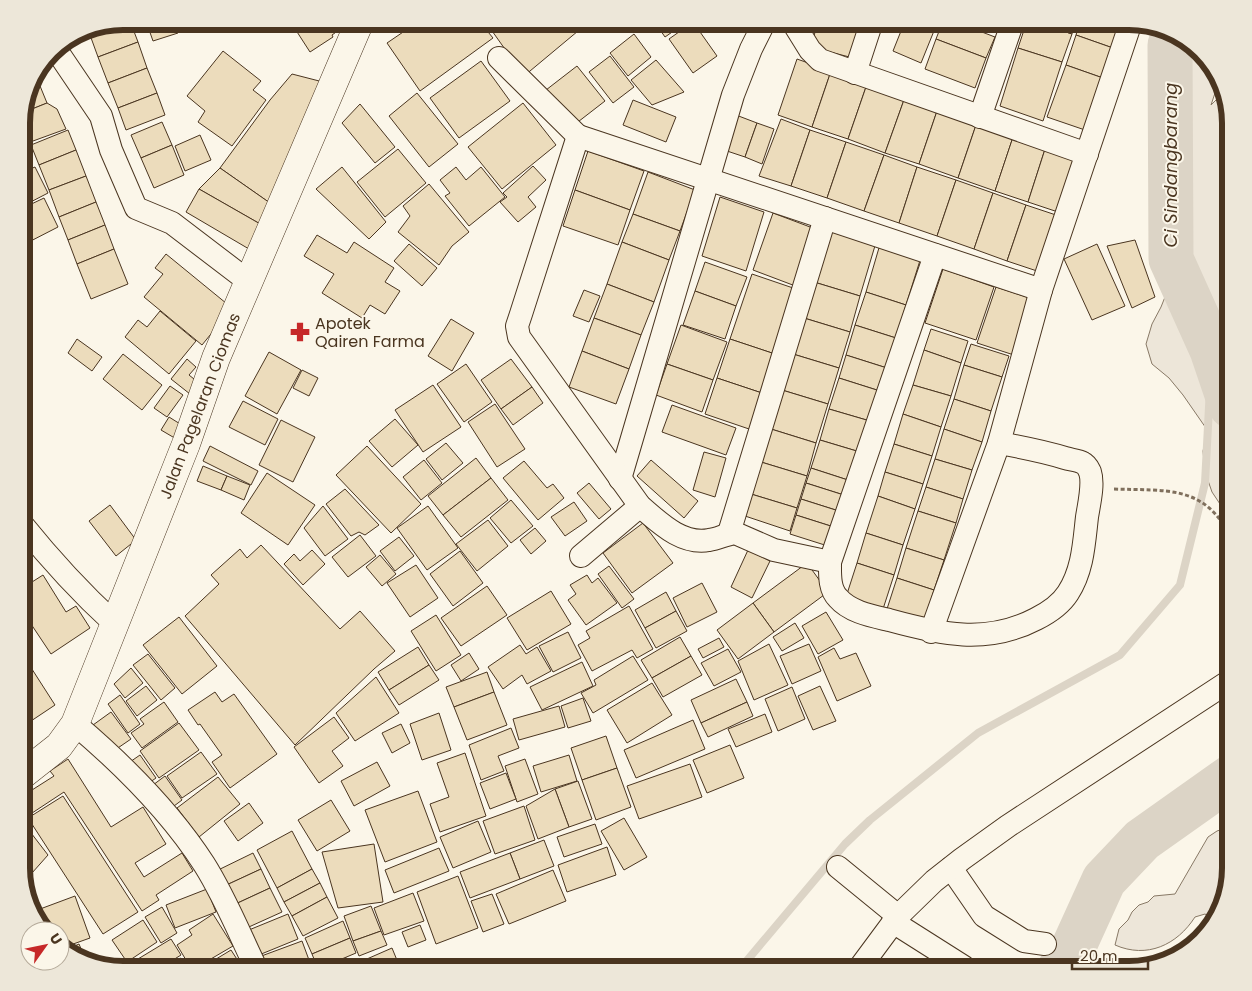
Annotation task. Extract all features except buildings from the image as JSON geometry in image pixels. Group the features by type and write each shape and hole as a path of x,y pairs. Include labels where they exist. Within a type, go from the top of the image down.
{"main road":[{"name":"Jalan Pagelaran Ciomas","path":"30,770 59,746 75,724 186,444 216,358 356,30"}],"street":[{"path":"620,479 733,95 761,30"},
{"path":"798,30 810,50 820,60 1087,154"},
{"path":"855,73 869,30"},
{"path":"980,117 1010,30"},
{"path":"930,632 998,443 1041,290 1128,30"},
{"path":"60,55 101,116 111,150 136,208 172,223 248,281"},
{"path":"499,58 578,136 1041,290"},
{"path":"578,136 517,326 519,336 640,506 665,527 684,538 699,542 735,532 774,550 830,562"},
{"path":"729,533 825,218"},
{"path":"935,255 830,562 831,582 834,593 845,605 855,610 930,632 950,635 995,634 1027,623 1044,614 1062,600 1074,583 1082,558 1091,474 1085,464 1036,449 998,443"},
{"path":"580,556 640,506"},
{"path":"30,533 70,582 114,623"},
{"path":"865,961 896,919 934,881 1008,826 1222,686"},
{"path":"75,724 94,740 156,802 187,840 205,866 252,961"},
{"path":"838,867 896,919 956,961"},
{"path":"951,868 984,916 1024,941 1045,944"}],"path":[{"path":"1090,488 1176,491 1208,505 1222,523"}],"shaded area":[{"path":"1190,53 1203,66 1210,77 1216,90 1211,105 1218,98 1222,123 1222,507 1212,492 1205,472 1203,451 1208,431 1169,378 1152,364 1146,344 1152,324 1169,287 1171,263 1160,198 1152,178 1151,156 1153,135 1159,116 1181,79"},
{"path":"1222,829 1221,880 1215,904 1209,916 1205,914 1195,917 1179,935 1160,947 1150,950 1138,950 1115,945 1119,929 1139,905 1148,902 1154,896 1175,894 1208,837"}],"waterway":[{"name":"Ci Sindangbarang","path":"1172,40 1170,45 1171,259 1212,350 1222,379"},
{"path":"747,961 845,844 870,820 978,733 1120,655 1180,585 1205,483 1212,350"},
{"name":"Ci Sindangbarang","path":"1065,961 1074,946 1104,880 1142,840 1222,783"}],"place":[{"name":"Apotek Qairen Farma","path":"300,332"}]}
